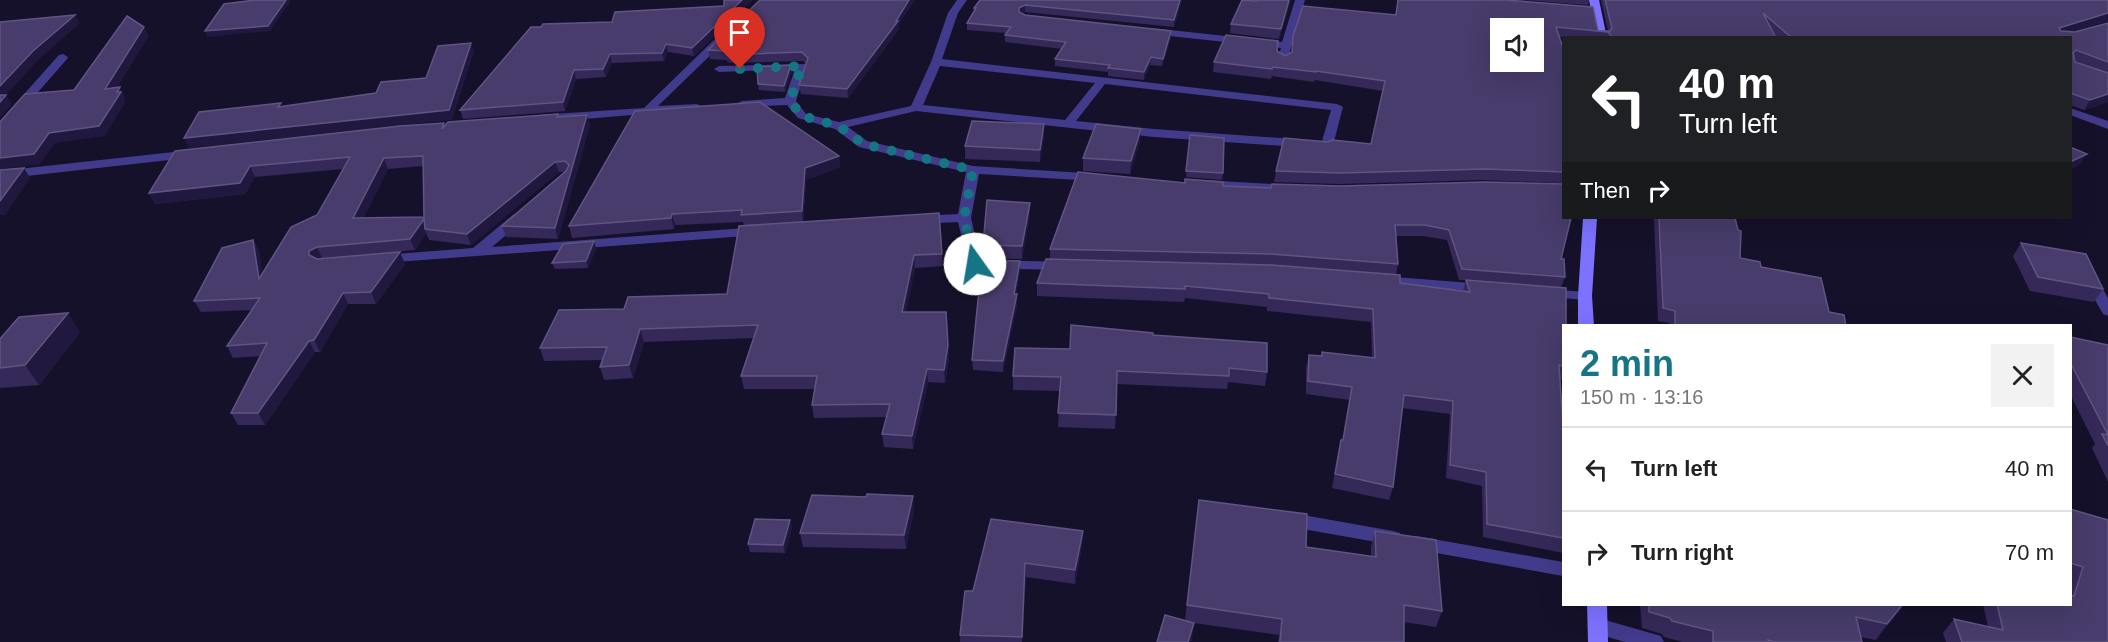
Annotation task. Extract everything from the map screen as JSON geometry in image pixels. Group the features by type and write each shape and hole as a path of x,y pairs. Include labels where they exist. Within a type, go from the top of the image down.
{"main road":[{"path":"1596,5 1602,36"},
{"path":"1586,324 1585,296 1590,219"},
{"path":"1597,606 1598,634"}],"street":[{"path":"916,108 936,62 953,13 962,0"},
{"path":"1283,61 1285,45 1300,0"},
{"path":"1585,10 1596,5"},
{"path":"1139,30 1285,45"},
{"path":"648,110 729,31"},
{"path":"0,128 63,57"},
{"path":"839,126 916,108 1154,133 1327,145 1337,107 936,62"},
{"path":"719,69 802,66 790,101"},
{"path":"1068,124 1103,80"},
{"path":"731,105 790,101"},
{"path":"790,101 802,116 839,126 863,144 973,170 1109,178"},
{"path":"520,120 707,106"},
{"path":"2072,112 2108,126"},
{"path":"0,175 202,153"},
{"path":"973,170 964,218 975,264 1081,266"},
{"path":"1192,183 1305,189"},
{"path":"478,251 527,210"},
{"path":"906,221 964,218"},
{"path":"367,260 779,230"},
{"path":"1363,278 1503,290"},
{"path":"2093,284 2108,310"},
{"path":"1527,291 1585,296"},
{"path":"1273,517 1562,569"},
{"path":"1598,634 1654,642"}],"building":[{"path":"255,0 286,0 268,26 205,31 224,4"},
{"path":"724,0 742,0 692,48 666,44 662,53 610,54 603,69 574,70 563,102 460,110 531,27 541,27 543,24 612,22 615,12 724,6"},
{"path":"760,0 909,0 896,21 898,21 847,89 799,85 808,58 802,52 727,55 725,51 708,50"},
{"path":"980,0 1180,0 1174,20 1025,5 1019,8 1019,12 1025,15 1171,31 1163,59 1151,57 1144,72 1108,68 1110,65 1055,59 1066,42 1005,35 1011,27 967,23"},
{"path":"1242,0 1289,0 1281,29 1231,24"},
{"path":"1398,0 1506,0 1593,7 1598,31 1610,31 1612,28 1605,0 2108,0 2108,13 2059,28 2061,31 2075,32 2108,23 2108,62 2076,50 2073,53 2075,62 2108,73 2108,94 2090,100 2072,94 2072,36 1790,36 1763,13 1775,36 1611,36 1608,32 1556,27 1562,45 1562,172 1485,169 1340,173 1276,171 1284,138 1371,144 1385,81 1316,71 1273,67 1272,69 1214,62 1226,35 1278,41 1277,51 1285,56 1292,52 1293,36 1303,6 1396,15"},
{"path":"75,15 33,51 0,86 0,22"},
{"path":"127,16 144,27 105,89 120,87 117,92 121,92 99,126 49,133 34,154 0,158 0,122 25,94 74,90"},
{"path":"471,43 449,110 184,138 199,112 281,103 278,107 376,93 381,82 426,78 438,46"},
{"path":"791,65 784,86 758,84 757,67"},
{"path":"760,102 839,156 805,168 802,211 741,215 742,210 672,214 671,218 569,226 635,111"},
{"path":"558,114 557,117 587,115 555,228 502,226 566,171 569,165 565,161 555,162 467,234 425,229 424,219 410,239 317,247 309,251 309,255 317,259 400,252 371,292 343,293 314,340 309,341 258,413 231,413 267,343 227,346 260,298 194,301 222,248 253,240 259,279 291,227 317,215 350,157 250,166 240,183 149,193 175,151 400,126 444,123 442,129 448,122","holes":["423,156 424,217 353,218 384,158"]},
{"path":"972,121 1044,124 1040,150 965,146"},
{"path":"1096,124 1141,129 1131,161 1083,158"},
{"path":"1190,135 1224,138 1223,173 1186,171"},
{"path":"2072,148 2087,154 2072,161"},
{"path":"24,168 0,201 0,170"},
{"path":"1078,172 1185,183 1185,179 1223,182 1223,186 1271,188 1272,184 1340,186 1485,182 1562,184 1562,219 1571,219 1561,259 1564,259 1565,277 1462,269 1449,230 1425,225 1395,225 1398,264 1271,254 1050,249"},
{"path":"987,200 1030,203 1022,246 983,245"},
{"path":"939,213 942,254 914,255 902,312 946,312 948,345 944,370 927,369 912,436 882,434 890,404 812,405 817,376 741,376 758,325 640,329 629,365 600,367 607,347 540,348 559,310 624,309 628,297 727,294 739,226"},
{"path":"1659,219 1735,219 1738,230 1741,231 1740,258 1760,262 1761,267 1821,278 1829,312 1844,315 1846,324 1675,324 1675,311 1663,308"},
{"path":"594,241 586,261 552,263 563,244"},
{"path":"2021,243 2086,254 2103,289 2038,277"},
{"path":"1046,259 1271,265 1400,275 1400,283 1470,292 1466,280 1566,288 1566,324 1562,324 1562,366 1559,365 1562,411 1562,538 1487,524 1486,472 1450,465 1453,401 1404,395 1393,487 1335,474 1352,387 1308,381 1309,355 1322,356 1322,352 1375,358 1373,309 1269,298 1269,294 1185,286 1185,289 1037,283"},
{"path":"982,260 1020,261 1014,294 1017,294 1003,361 972,360"},
{"path":"68,313 25,365 0,368 0,339 19,317"},
{"path":"1071,325 1153,333 1153,335 1267,343 1267,372 1229,368 1229,376 1117,371 1116,415 1058,413 1061,377 1013,376 1015,348 1070,349"},
{"path":"2072,337 2108,345 2108,435 2072,366"},
{"path":"2102,434 2108,435 2108,446"},
{"path":"867,494 913,496 904,535 800,533 812,495 866,497"},
{"path":"1199,500 1307,514 1306,547 1376,557 1375,531 1436,540 1442,611 1404,605 1404,642 1280,642 1282,619 1187,605"},
{"path":"2072,510 2108,520 2108,642 1962,642 1954,619 2003,630 1997,606 2072,606 2072,596 2074,596 2083,567 2072,564"},
{"path":"755,519 790,520 783,545 748,544"},
{"path":"991,519 1083,531 1075,570 1025,563 1022,637 960,635 965,591 973,591"},
{"path":"1649,606 1901,606 1887,624 1856,617 1862,642 1775,642 1768,640 1769,642 1713,642 1713,631 1672,621 1670,618 1649,612"},
{"path":"1165,615 1194,623 1188,642 1157,642"}],"route":[{"path":"740,69 802,66 790,101 802,116 839,126 863,144 973,170 964,218 975,264"}]}
